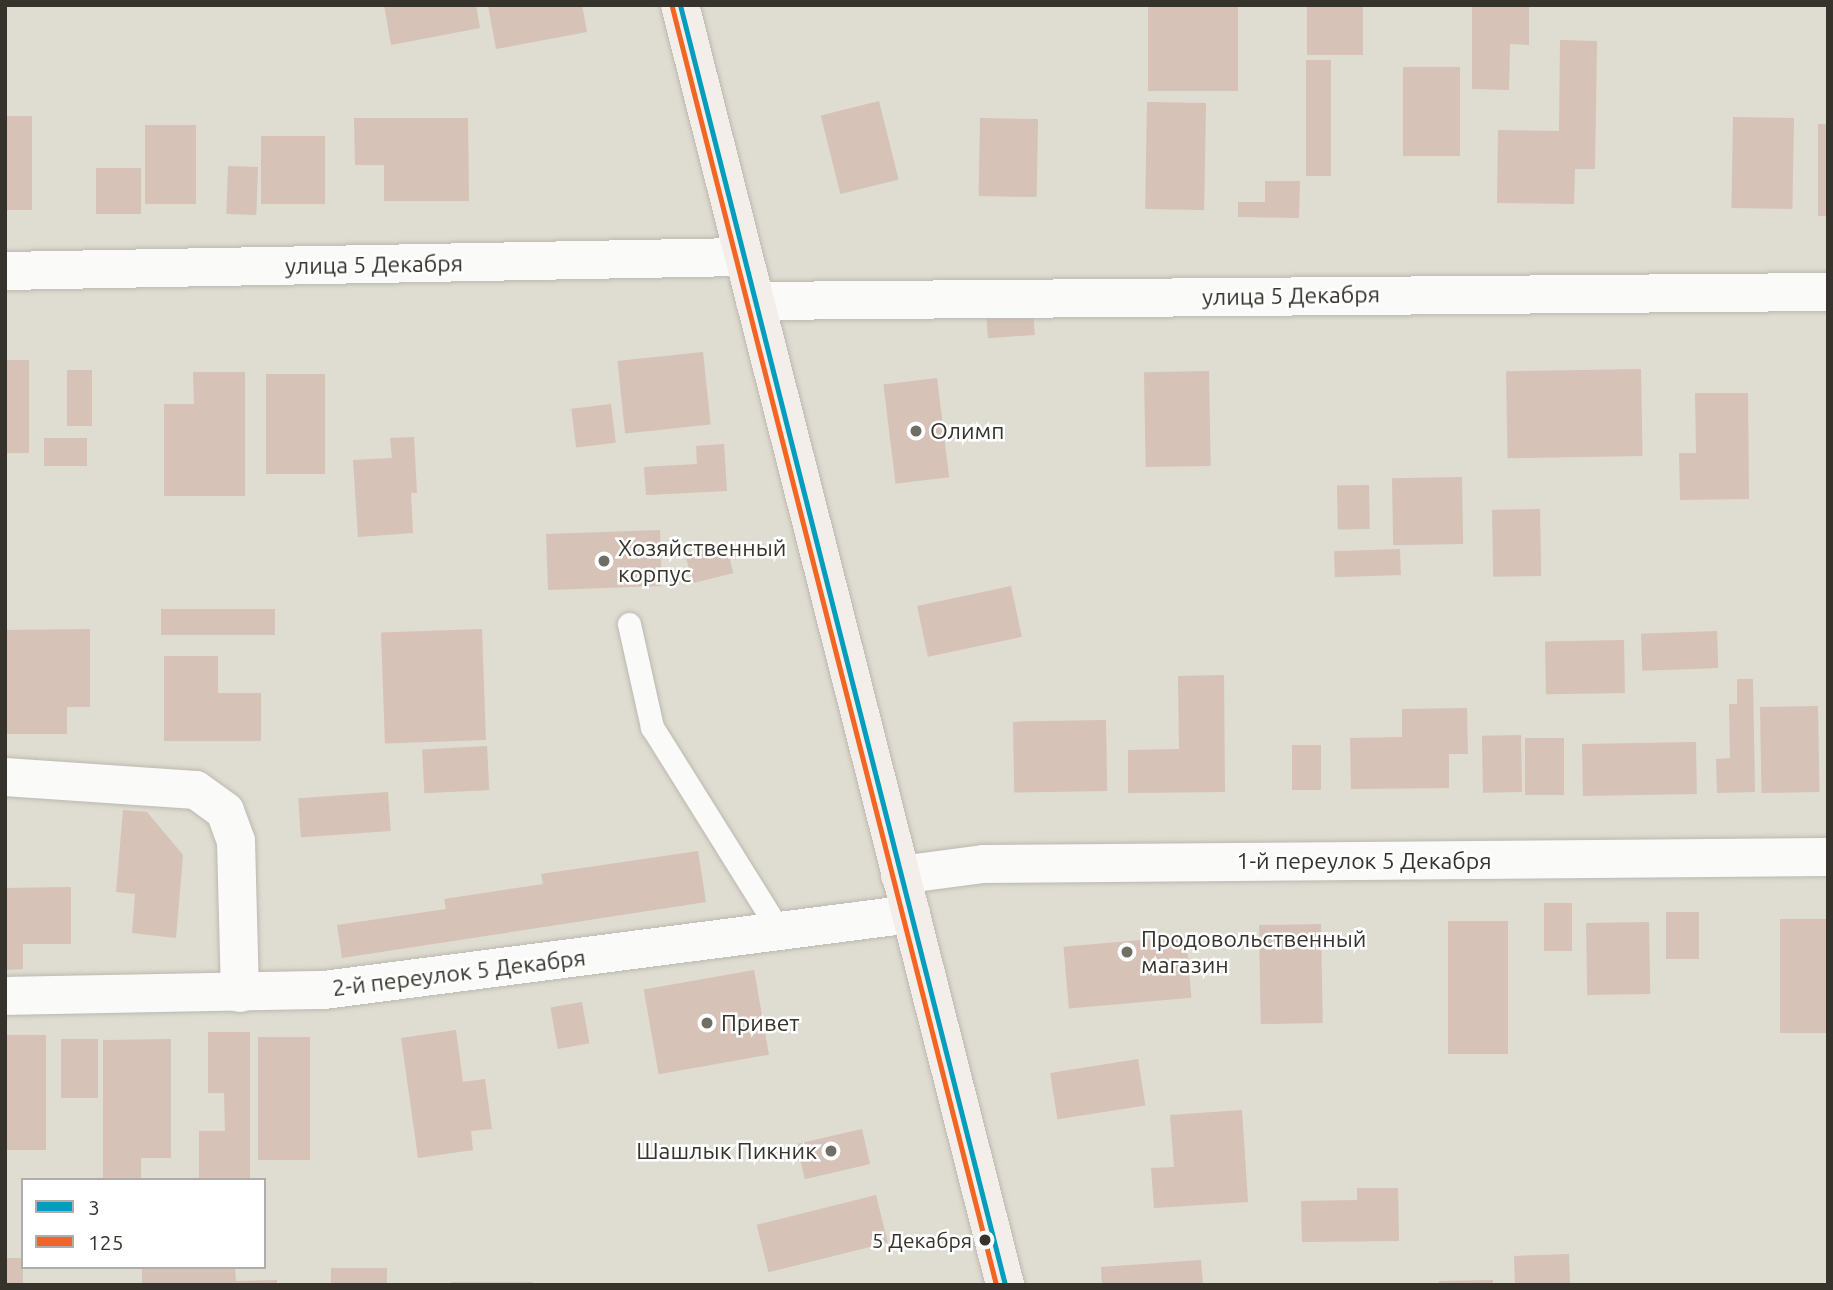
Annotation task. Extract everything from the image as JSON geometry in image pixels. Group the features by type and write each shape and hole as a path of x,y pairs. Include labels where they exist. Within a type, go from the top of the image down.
{"main road":[{"path":"680,5 1005,1285"}],"street":[{"name":"улица 5 Декабря","path":"5,271 742,257"},
{"name":"улица 5 Декабря","path":"755,301 1828,292"},
{"path":"5,777 196,790 225,811 236,841 240,993"},
{"name":"1-й переулок 5 Декабря","path":"901,874 982,864 1828,858"},
{"name":"2-й переулок 5 Декабря","path":"5,996 324,990 911,914"}],"lane":[{"path":"629,624 652,727 780,932"}],"building":[{"path":"384,5 476,5 480,28 391,45"},
{"path":"488,5 582,5 587,32 496,49"},
{"path":"1148,5 1238,5 1238,91 1148,91"},
{"path":"1307,5 1363,5 1363,55 1307,55"},
{"path":"1472,5 1529,5 1529,45 1510,44 1509,90 1472,89"},
{"path":"1560,40 1597,41 1595,169 1575,169 1574,204 1497,203 1498,130 1559,131"},
{"path":"1306,60 1331,60 1331,176 1306,176"},
{"path":"1403,67 1460,67 1460,156 1403,156"},
{"path":"879,101 899,180 840,194 821,116"},
{"path":"1147,102 1206,103 1204,210 1145,209"},
{"path":"5,116 32,116 32,210 5,210"},
{"path":"1733,117 1794,118 1792,209 1731,208"},
{"path":"354,118 468,118 469,201 384,201 384,165 355,165"},
{"path":"980,118 1038,119 1037,197 979,196"},
{"path":"1818,124 1828,124 1828,216 1818,216"},
{"path":"145,125 196,125 196,204 145,204"},
{"path":"261,136 325,136 325,204 261,204"},
{"path":"228,166 258,167 256,215 226,214"},
{"path":"96,168 141,168 141,214 96,214"},
{"path":"1265,181 1300,181 1299,218 1238,217 1238,202 1265,202"},
{"path":"1033,309 1035,335 988,338 986,312"},
{"path":"703,352 711,425 625,434 617,361"},
{"path":"5,360 29,360 29,453 5,453"},
{"path":"1641,369 1643,456 1508,458 1506,371"},
{"path":"67,370 92,370 92,426 67,426"},
{"path":"1209,371 1211,466 1146,467 1144,372"},
{"path":"193,372 245,372 245,496 164,496 164,404 194,404"},
{"path":"266,374 325,374 325,474 266,474"},
{"name":"Олимп","path":"937,378 949,477 896,484 883,385"},
{"path":"1695,393 1748,393 1749,499 1680,500 1679,453 1696,453"},
{"path":"611,404 616,443 576,448 571,409"},
{"path":"414,437 417,493 411,493 413,533 358,537 353,460 392,458 390,438"},
{"path":"44,438 87,438 87,466 44,466"},
{"path":"724,444 727,491 646,495 644,467 697,464 696,446"},
{"path":"1462,477 1463,544 1393,545 1392,478"},
{"path":"1369,485 1370,529 1338,530 1337,486"},
{"path":"1540,509 1541,576 1493,577 1492,510"},
{"name":"Хозяйственный корпус","path":"660,530 662,586 548,590 546,534"},
{"path":"726,544 733,573 693,583 685,554"},
{"path":"1400,549 1401,575 1335,577 1334,551"},
{"path":"1011,586 1022,637 928,657 917,606"},
{"path":"161,609 275,609 275,635 161,635"},
{"path":"90,629 90,707 67,707 67,734 5,734 5,630"},
{"path":"482,629 486,740 385,743 381,633"},
{"path":"1717,631 1718,668 1642,671 1641,634"},
{"path":"1624,640 1625,693 1546,694 1545,641"},
{"path":"164,656 218,656 218,693 261,693 261,741 164,741"},
{"path":"1224,675 1225,792 1128,793 1128,750 1179,749 1178,676"},
{"path":"1737,679 1753,679 1755,792 1717,793 1716,759 1730,758 1729,704 1737,704"},
{"path":"1818,706 1820,792 1762,793 1760,707"},
{"path":"1467,708 1468,754 1449,754 1449,788 1351,789 1350,738 1402,737 1402,709"},
{"path":"1106,720 1107,791 1014,793 1013,722"},
{"path":"1521,735 1522,792 1483,793 1482,736"},
{"path":"1525,738 1564,738 1564,795 1525,795"},
{"path":"1696,742 1697,794 1583,796 1582,744"},
{"path":"1292,745 1321,745 1321,790 1292,790"},
{"path":"487,746 489,790 424,793 422,749"},
{"path":"388,792 391,831 301,837 298,798"},
{"path":"123,810 147,812 183,855 176,938 132,933 135,894 116,892"},
{"path":"698,851 706,902 342,958 337,925 446,909 444,899 543,884 541,874"},
{"path":"71,887 71,944 23,944 23,969 5,970 5,888"},
{"path":"1544,903 1572,903 1572,951 1544,951"},
{"path":"1666,912 1699,912 1699,959 1666,959"},
{"path":"1780,919 1828,919 1828,1033 1780,1033"},
{"path":"1448,921 1508,921 1508,1054 1448,1054"},
{"path":"1649,922 1650,994 1587,995 1586,923"},
{"path":"1321,924 1323,1023 1261,1024 1259,925"},
{"path":"1186,936 1191,998 1069,1008 1063,947"},
{"name":"Привет","path":"754,970 769,1055 659,1074 644,989"},
{"path":"582,1002 589,1043 558,1049 550,1008"},
{"path":"456,1030 463,1082 485,1079 492,1129 471,1131 473,1150 418,1158 401,1038"},
{"path":"208,1032 250,1032 250,1178 199,1178 199,1131 225,1131 224,1093 208,1093"},
{"path":"5,1035 46,1035 46,1150 5,1150"},
{"path":"258,1037 310,1037 310,1160 258,1160"},
{"path":"61,1039 98,1039 98,1098 61,1098"},
{"path":"171,1039 171,1158 141,1158 141,1178 103,1178 103,1040"},
{"path":"1138,1059 1145,1105 1057,1119 1050,1073"},
{"path":"1242,1110 1248,1202 1154,1208 1151,1168 1174,1167 1170,1115"},
{"path":"862,1129 870,1164 805,1179 797,1144"},
{"path":"1357,1188 1398,1188 1399,1241 1302,1242 1301,1201 1357,1200"},
{"path":"876,1195 888,1243 769,1272 757,1225"},
{"path":"1569,1254 1570,1285 1515,1285 1514,1256"},
{"path":"5,1258 21,1258 23,1285 5,1285"},
{"path":"1201,1260 1203,1285 1102,1285 1101,1267"},
{"path":"331,1268 387,1268 387,1285 331,1285"},
{"path":"142,1269 235,1269 236,1281 277,1280 277,1285 142,1285"},
{"path":"1493,1280 1493,1285 1439,1285 1439,1281"},
{"path":"451,1282 533,1282 533,1285 451,1285"}],"transit line":[{"name":"3","path":"680,5 1005,1285"},
{"name":"125","path":"672,7 996,1285"}],"place":[{"name":"Олимп","path":"916,431"},
{"name":"Хозяйственный корпус","path":"604,561"},
{"name":"Продовольственный магазин","path":"1127,952"},
{"name":"Привет","path":"707,1023"},
{"name":"Шашлык Пикник","path":"831,1151"},
{"name":"5 Декабря","path":"985,1240"}]}
